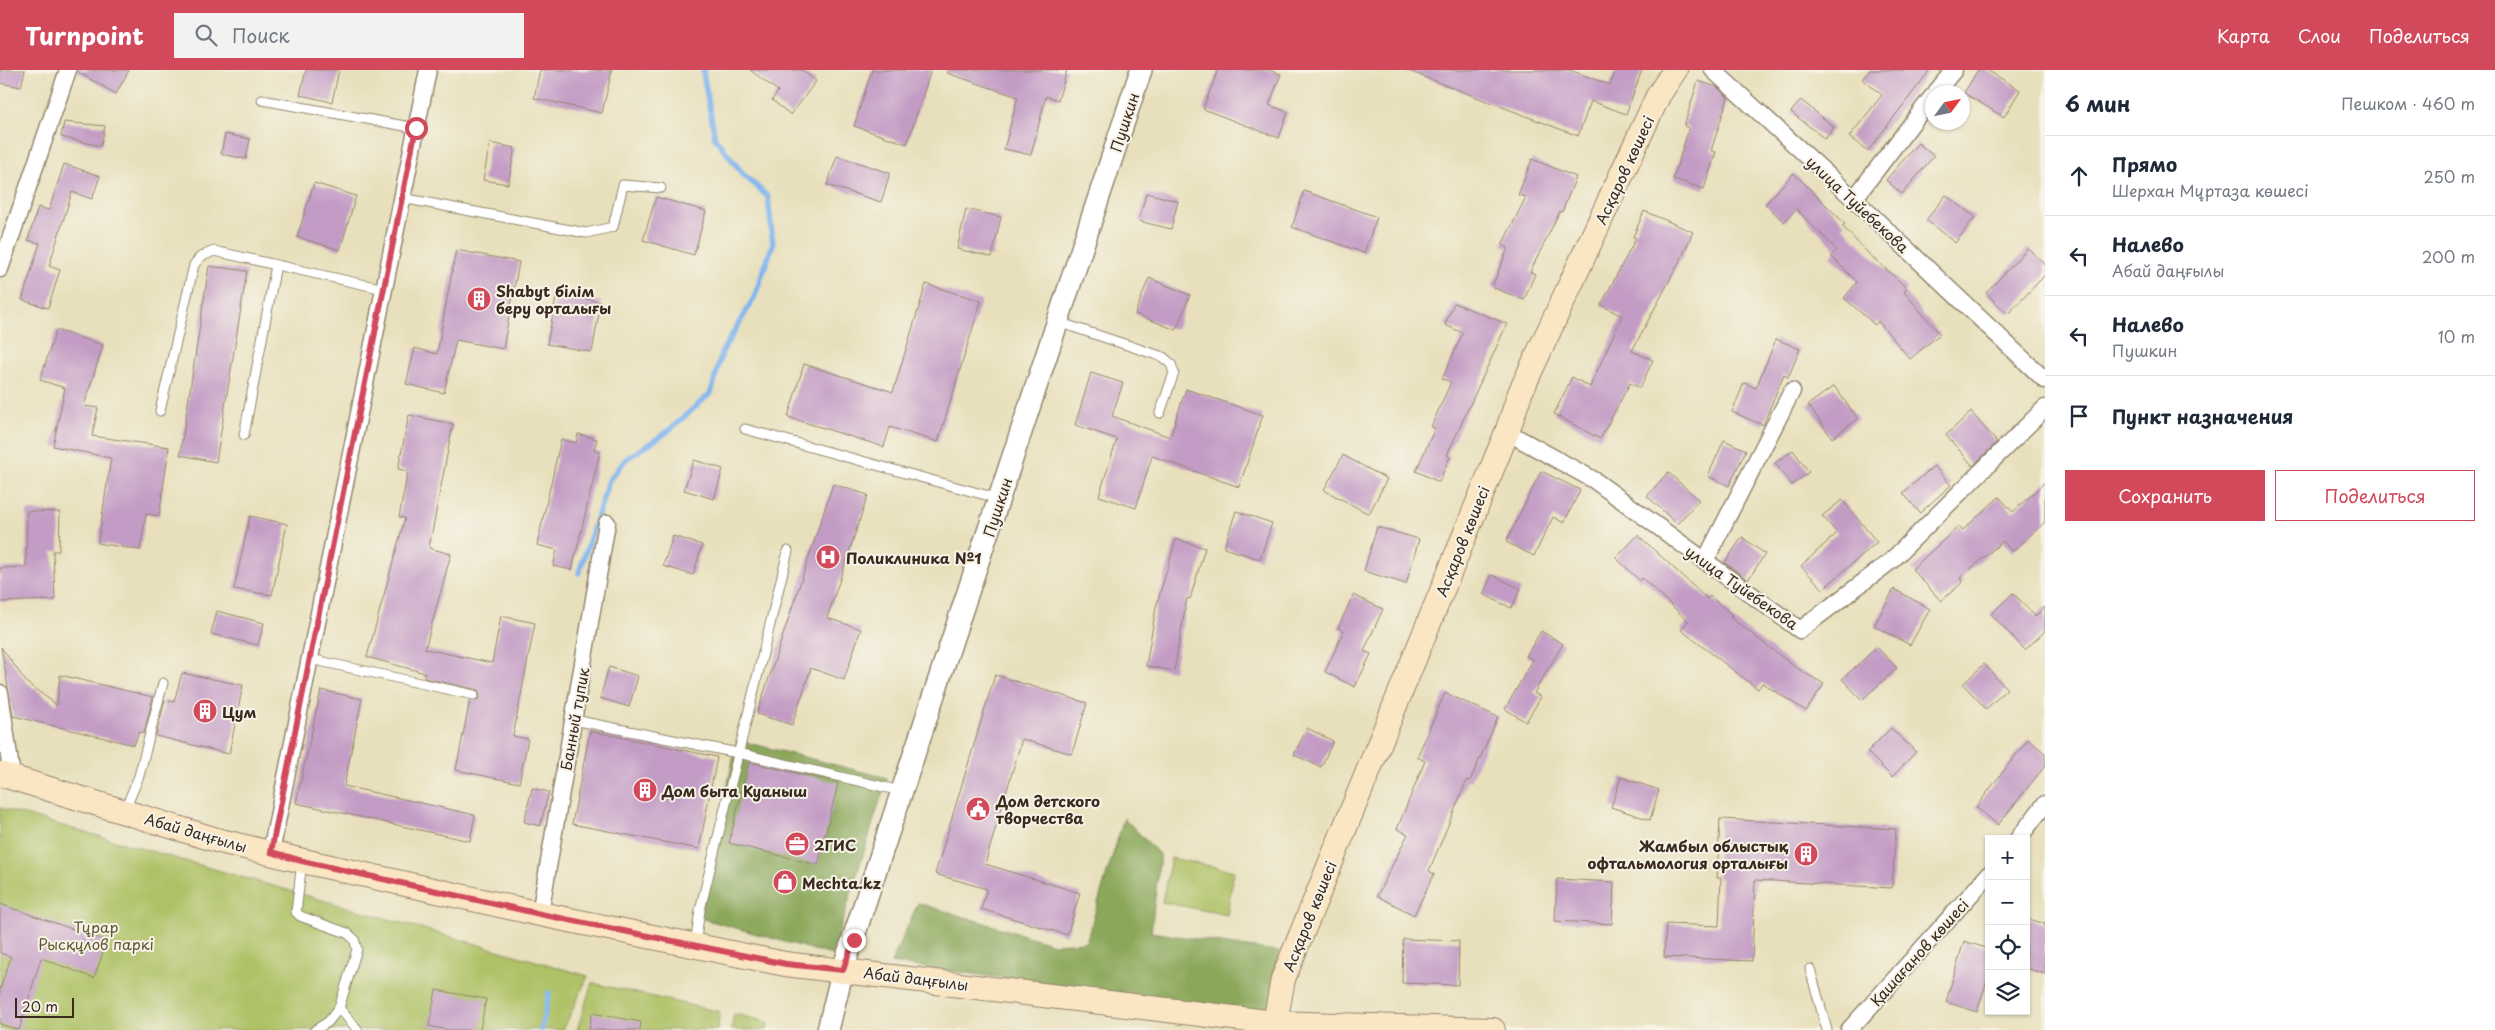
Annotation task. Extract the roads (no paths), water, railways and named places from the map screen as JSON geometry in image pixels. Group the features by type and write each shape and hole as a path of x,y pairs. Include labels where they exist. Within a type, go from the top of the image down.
{"main road":[{"name":"Асқаров көшесі","path":"1274,1026 1283,979 1507,432 1524,384 1658,96 1675,70"},
{"name":"Абай даңғылы","path":"6,776 220,841 302,861 540,914 786,964 1274,1026 1492,1030"}],"street":[{"path":"0,269 68,70"},
{"path":"271,852 428,70"},
{"name":"Пушкин","path":"828,1030 843,970 1141,70"},
{"name":"улица Туйебекова","path":"1713,70 1854,199 2045,380"},
{"path":"1942,85 1954,70"},
{"path":"1854,199 1925,106"},
{"path":"1705,561 1792,391"},
{"name":"улица Туйебекова","path":"1507,432 1594,480 1800,630 1891,561 2045,408"},
{"name":"Банный тупик","path":"540,914 607,523"},
{"path":"0,693 6,776"},
{"path":"2021,835 2045,804"},
{"name":"Қашағанов көшесі","path":"1849,1030 1985,878"}],"lane":[{"path":"262,100 416,128"},
{"path":"402,198 586,233 612,227 623,185 661,188"},
{"path":"160,411 194,265 200,257 214,251 384,289"},
{"path":"244,435 276,265"},
{"path":"1058,322 1163,357 1171,364 1174,373 1160,413"},
{"path":"745,429 1000,499"},
{"path":"694,945 700,910 788,551"},
{"path":"310,659 474,695"},
{"path":"124,812 139,776 163,683"},
{"path":"574,720 738,753 903,791"},
{"path":"302,861 296,912 300,916 347,933 354,939 357,949 339,1008 328,1022 315,1030"},
{"path":"1810,969 1827,1030"},
{"path":"339,1008 358,1030"}],"waterway":[{"path":"579,573 609,480 626,459 667,432 711,393 722,352 754,298 773,244 768,197 743,174 715,138 704,70"},
{"path":"541,1030 549,993"}],"place":[{"name":"Shabyt білім беру орталығы","path":"479,299"},
{"name":"Поликлиника №1","path":"828,557"},
{"name":"Цум","path":"205,711"},
{"name":"Дом быта Куаныш","path":"645,790"},
{"name":"Дом детского творчества","path":"978,809"},
{"name":"2ГИС","path":"797,844"},
{"name":"Жамбыл облыстық офтальмология орталығы","path":"1806,854"},
{"name":"Mechta.kz","path":"785,882"}],"park label":[{"name":"Тұрар Рысқұлов паркі","path":"96,934"}]}
